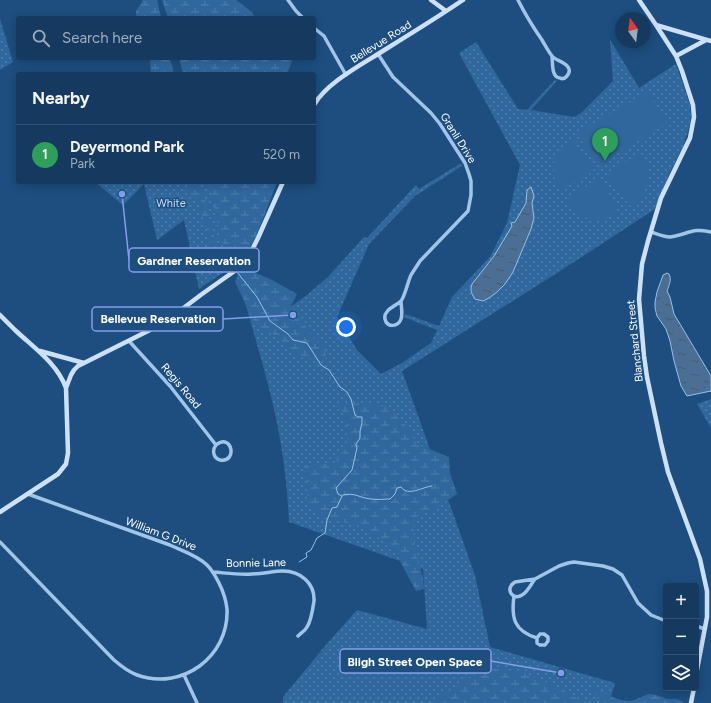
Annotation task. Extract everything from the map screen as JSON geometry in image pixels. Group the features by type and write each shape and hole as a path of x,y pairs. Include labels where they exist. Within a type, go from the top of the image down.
{"street":[{"path":"288,0 301,16"},
{"path":"431,0 446,11"},
{"name":"Bellevue Road","path":"316,102 325,90 346,75 464,0"},
{"path":"518,0 552,57 554,74 558,78 565,78 569,72 568,67 564,63 552,57"},
{"name":"Blanchard Street","path":"639,0 676,56 693,105 694,117 690,138 661,198 648,241 642,264 639,298 648,384 668,472 700,559 707,592 707,617 699,659"},
{"path":"656,25 709,41"},
{"path":"316,30 324,36 346,75"},
{"path":"676,56 709,41"},
{"name":"Granli Drive","path":"378,54 392,77 431,113 440,124 465,163 471,181 471,195 468,211 420,261 412,274 401,301 402,312 400,321 394,326 387,323 385,318 386,313 401,301"},
{"path":"66,388 71,375 78,366 169,319 246,261 258,238 281,184"},
{"path":"651,232 669,237 698,230 711,232"},
{"path":"0,314 46,358 63,379 66,388 68,447 66,464 58,474 0,512"},
{"name":"Regis Road","path":"129,341 170,386 216,445"},
{"path":"38,351 84,362"},
{"name":"Regis Road","path":"224,442 229,444 232,450 230,456 223,460 217,458 213,450 216,445 224,442"},
{"name":"William G Drive","path":"0,542 114,660 124,668 137,675 164,679 184,675 204,663 213,654 226,624 227,609 222,590 207,565 187,552 28,494"},
{"path":"537,638 524,632 519,628 515,621 512,608 514,596 510,590 510,587 513,583 518,581 535,579 559,566 574,562 613,569 622,575 638,603 651,615 663,619"},
{"name":"Bonnie Lane","path":"212,572 251,574 285,571 294,572 306,579 314,593 314,601 312,614 307,627 298,636"},
{"path":"514,596 518,597 523,594 535,579"},
{"path":"699,627 705,629"},
{"path":"184,675 197,703"},
{"path":"691,703 693,691"}],"green space":[{"path":"142,0 157,0 161,16 136,16 136,11"},
{"path":"162,0 236,0 252,12 254,16 167,16"},
{"path":"0,19 13,62 0,70"},
{"path":"610,40 639,88 676,64 690,105 690,124 683,147 670,172 655,209 402,371 475,575 490,647 615,683 609,703 283,703 283,697 357,610 427,629 423,569 289,522 285,473 274,408 237,274 246,266 290,307 328,277 364,237 367,238 416,185 419,189 461,163 462,166 415,196 369,244 337,317 357,350 381,374 402,363 431,343 437,330 404,317 405,314 439,326 452,297 490,257 507,223 520,165 459,53 476,42 518,109 527,110 555,80 557,81 531,110 574,117 581,113 613,81"},
{"path":"150,60 170,60 174,72 151,72"},
{"path":"180,60 292,60 288,72 182,72"},
{"path":"648,92 667,123 597,166 577,133"},
{"path":"573,140 594,169 593,172 560,190 554,177 554,163 559,149"},
{"path":"642,154 648,168 648,183 642,196 630,206 608,176 609,172"},
{"path":"598,179 601,180 608,191 619,213 603,219 593,219 582,216 573,209 567,201"},
{"path":"97,184 144,184 123,205"},
{"name":"White","path":"144,184 244,184 233,267 199,289 184,220 157,240"},
{"path":"188,184 201,184 222,265 214,259 215,252 210,248 209,239 199,204 190,197"},
{"path":"209,184 276,184 256,237 243,259 231,270 221,239"},
{"path":"240,271 251,271 270,279 297,294 288,312 300,318 311,335 325,348 326,360 300,357 277,336 256,326 235,282"},
{"path":"711,399 711,428 697,404"},
{"path":"362,403 388,407 406,426 417,444 449,457 450,473 457,494 431,512 422,511 417,517 414,527 415,552 423,577 424,589 416,591 401,563 396,550 385,541 357,525 332,521 323,517 316,511 311,503 306,500 309,490 303,467 319,463 333,464 349,445 347,425 340,405"},
{"path":"501,669 524,673 564,690 571,696 588,703 430,703 440,699 446,693 482,670"},
{"path":"596,687 612,697 625,701 630,701 650,694 668,699 676,699 683,703 600,703 592,690"}],"water":[{"path":"531,187 534,196 532,203 534,218 513,272 505,284 489,298 483,301 475,299 471,292 472,284 494,256 512,226 511,223 515,222 526,203 527,190"},
{"path":"667,273 669,274 670,282 667,291 674,314 711,376 711,391 687,396 681,386 666,329 657,316 655,308 657,292 663,275"}],"waterway":[{"path":"237,272 257,297 270,321 288,334 293,340 307,343 321,365 329,370 340,387 347,392 351,399 355,415 362,417 360,438 356,444 357,448 352,470 336,488 338,494 342,496"},
{"path":"343,495 351,494 373,499 390,499 395,494 397,488 401,487 407,491 415,491 432,486"},
{"path":"299,562 307,557 306,553 311,550 317,538 325,533 327,520 332,508 337,507 342,496"}],"place":[{"name":"Deyermond Park","path":"605,161"},
{"name":"Gardner Reservation","path":"122,194"},
{"name":"Bellevue Reservation","path":"293,315"},
{"name":"Bligh Street Open Space","path":"561,673"}]}
